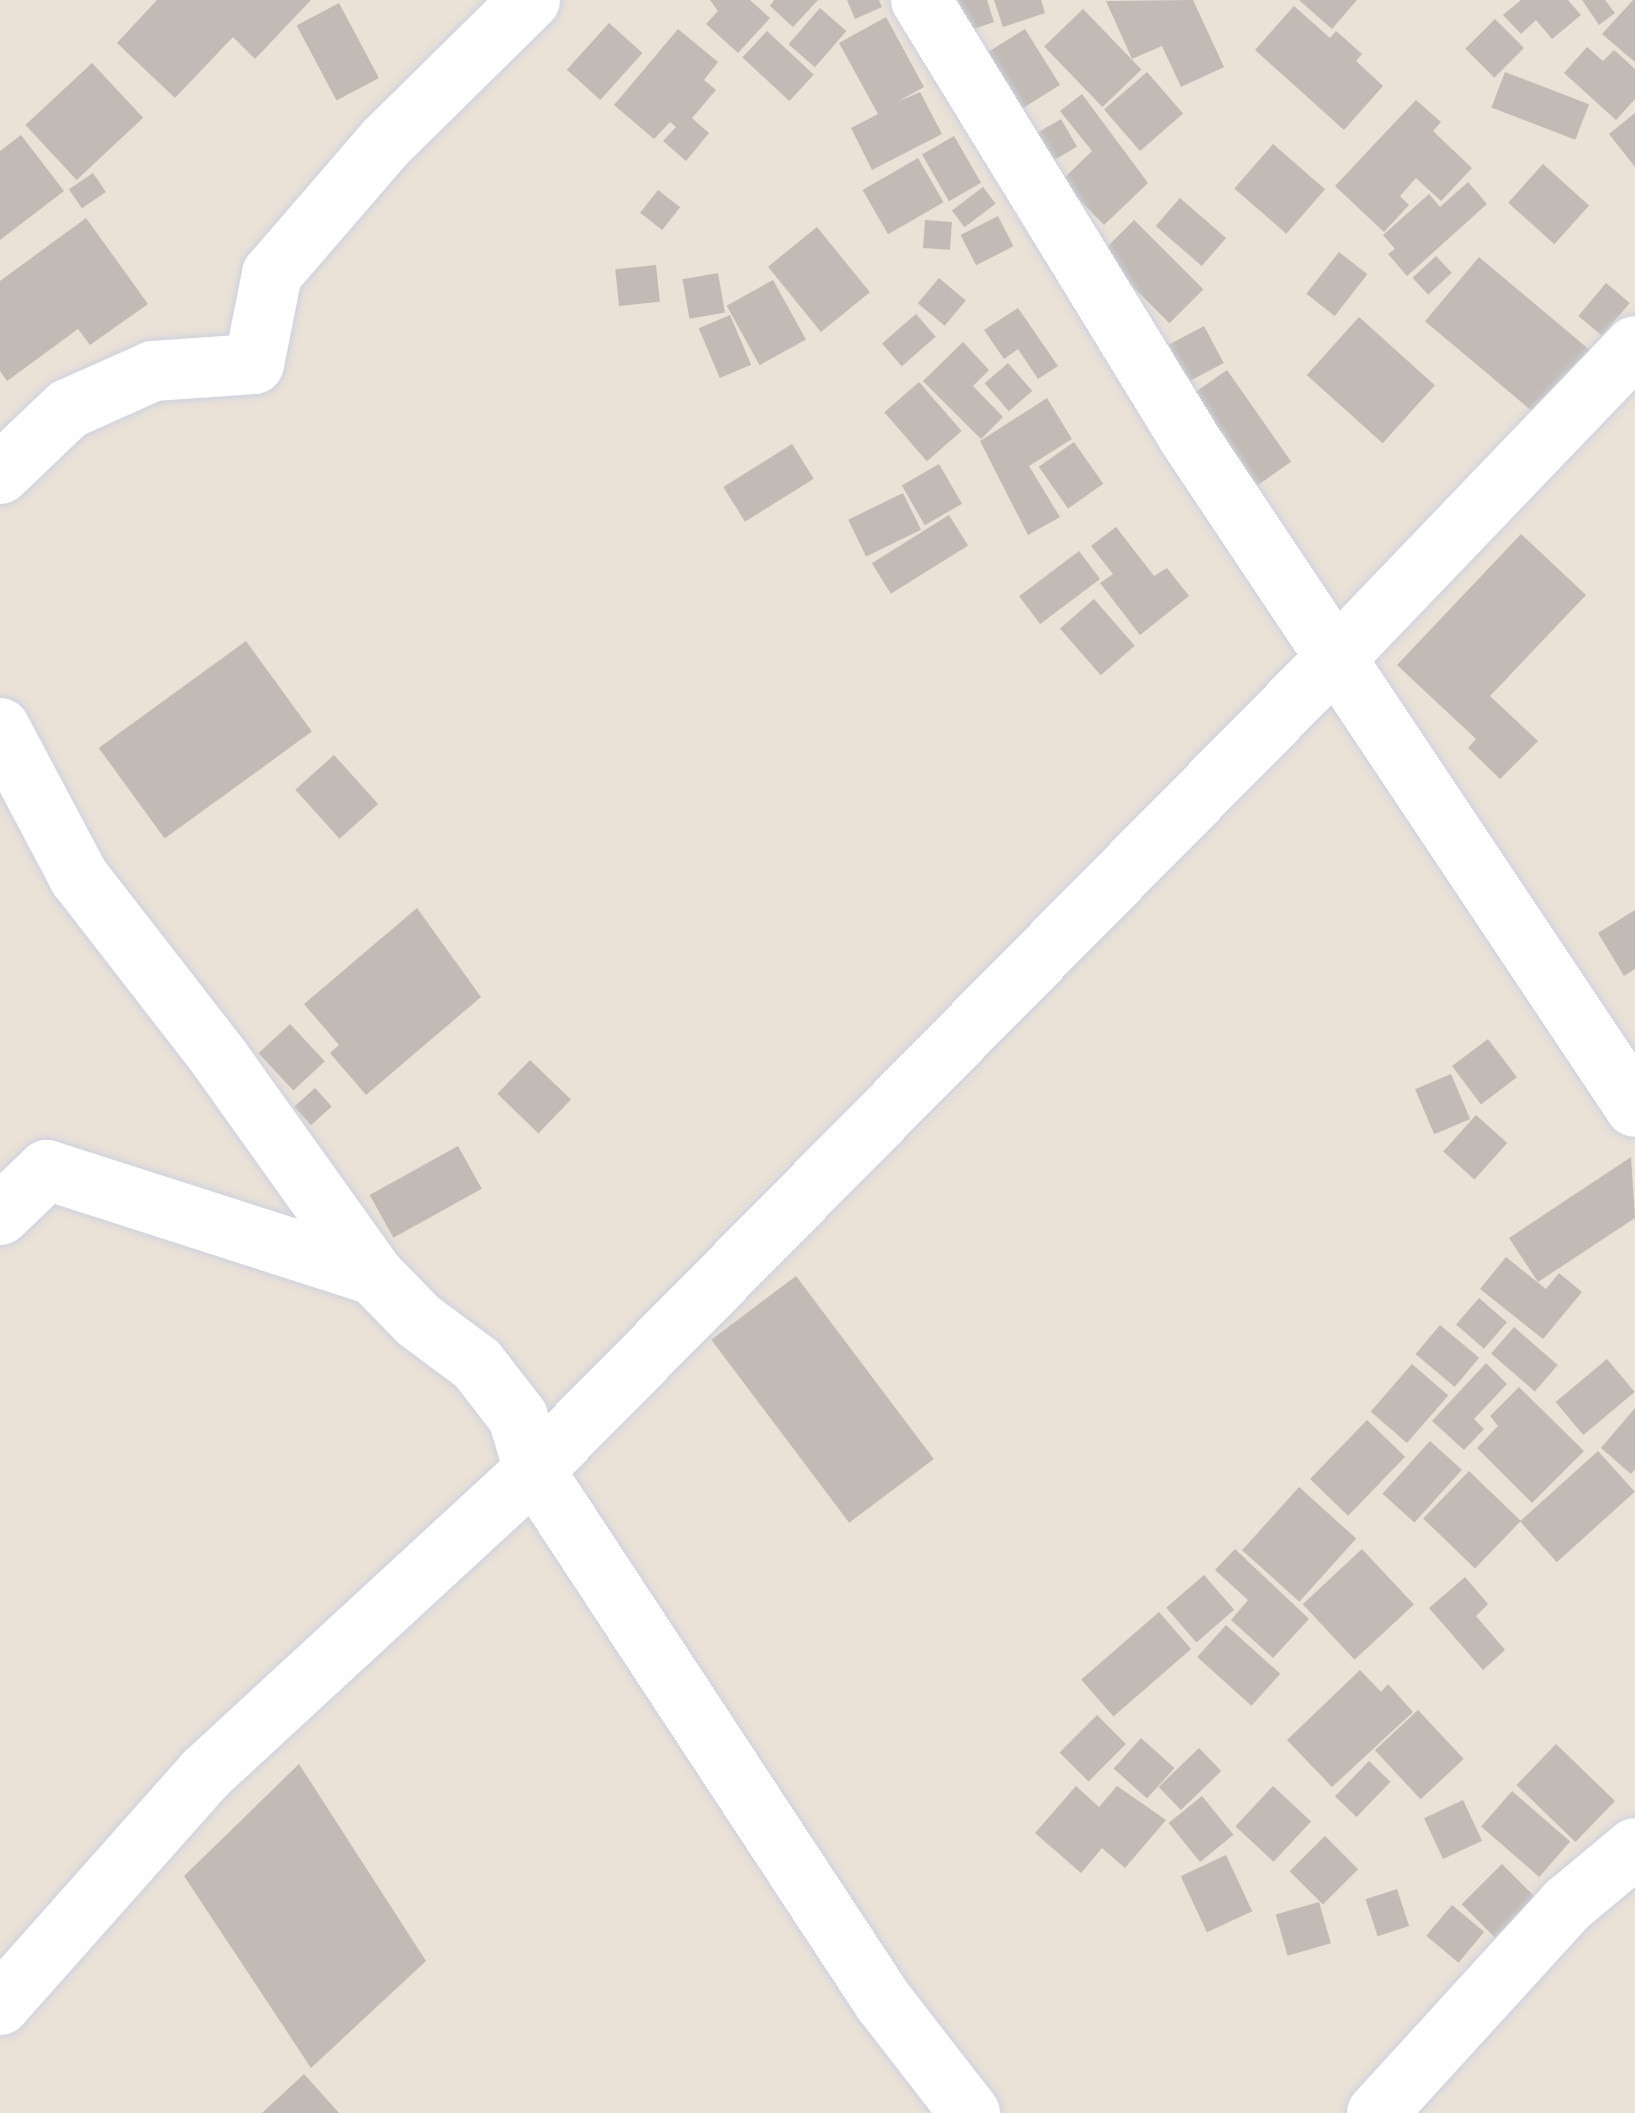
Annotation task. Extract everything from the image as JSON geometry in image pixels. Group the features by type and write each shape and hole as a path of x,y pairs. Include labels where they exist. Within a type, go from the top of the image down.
{"street":[{"path":"0,474 68,410 152,371 254,364 272,274 387,141 530,0"},
{"path":"921,0 1191,441 1635,1107"},
{"path":"0,2005 206,1773 534,1470 1334,661 1635,346"},
{"path":"0,728 79,878 220,1059 374,1275 419,1321 477,1364 518,1417 534,1470 883,2001 970,2113"},
{"path":"0,1215 47,1170 374,1275"},
{"path":"1377,2113 1568,1904 1635,1848"}],"building":[{"path":"157,0 311,0 255,59 233,37 175,98 117,43"},
{"path":"710,0 750,0 770,18 738,53 706,24 718,11"},
{"path":"774,0 818,0 793,27 770,6"},
{"path":"847,0 879,0 882,7 855,19"},
{"path":"958,0 987,0 994,22 968,31"},
{"path":"994,0 1041,0 1045,13 1003,27"},
{"path":"1193,0 1224,67 1181,87 1162,46 1132,59 1106,1"},
{"path":"1299,0 1357,0 1332,29"},
{"path":"1521,0 1568,0 1581,15 1552,39 1536,20 1521,34 1503,15"},
{"path":"1582,0 1605,0 1615,13 1599,25"},
{"path":"1635,0 1635,62 1602,34"},
{"path":"339,3 379,78 337,101 297,26"},
{"path":"1294,6 1330,38 1336,31 1362,54 1356,61 1383,86 1344,130 1255,50"},
{"path":"820,8 846,31 815,67 789,44"},
{"path":"1083,9 1141,69 1103,107 1044,47"},
{"path":"886,17 924,87 897,102 920,92 942,134 872,170 851,128 878,114 839,43"},
{"path":"1495,19 1524,48 1494,78 1465,49"},
{"path":"609,23 642,53 600,100 567,70"},
{"path":"678,29 718,62 704,80 716,90 692,118 709,133 686,161 663,141 676,127 670,122 654,139 614,105"},
{"path":"1025,29 1060,85 1005,119 970,63"},
{"path":"767,31 814,75 789,101 742,57"},
{"path":"1587,47 1603,61 1614,50 1635,69 1635,99 1616,120 1564,73"},
{"path":"92,63 143,118 77,180 25,125"},
{"path":"1147,72 1183,114 1140,151 1104,109"},
{"path":"1505,72 1589,104 1575,140 1491,107"},
{"path":"1082,94 1148,183 1104,225 1061,181 1092,151 1060,111"},
{"path":"1416,100 1441,122 1433,131 1472,168 1441,201 1416,178 1400,196 1409,205 1384,232 1335,186"},
{"path":"1635,113 1635,167 1609,134"},
{"path":"1061,119 1077,147 1049,163 1033,135"},
{"path":"21,135 64,191 0,240 0,151"},
{"path":"954,136 981,183 949,201 922,154"},
{"path":"1273,144 1325,189 1286,234 1234,189"},
{"path":"918,158 944,202 888,234 863,190"},
{"path":"1543,164 1589,205 1554,244 1508,203"},
{"path":"93,173 106,192 82,208 69,189"},
{"path":"1468,182 1487,204 1407,276 1388,254 1395,249 1383,235 1429,194 1440,207"},
{"path":"983,187 996,204 964,227 952,210"},
{"path":"658,190 680,207 662,230 640,213"},
{"path":"1180,198 1226,238 1202,266 1156,226"},
{"path":"998,216 1013,246 976,265 961,235"},
{"path":"86,218 148,304 90,345 78,329 7,381 0,371 0,281"},
{"path":"925,220 952,222 950,250 923,248"},
{"path":"1134,220 1203,289 1169,323 1100,254"},
{"path":"817,227 870,292 821,332 768,267"},
{"path":"1339,252 1367,274 1335,316 1306,294"},
{"path":"1436,256 1452,273 1428,295 1413,278"},
{"path":"1479,257 1598,357 1544,421 1425,321"},
{"path":"656,265 660,302 619,306 615,269"},
{"path":"718,273 725,312 689,319 683,279"},
{"path":"939,278 966,300 945,326 918,303"},
{"path":"773,280 806,339 760,365 727,306"},
{"path":"1606,283 1630,303 1602,336 1578,316"},
{"path":"1018,308 1058,366 1038,379 1018,349 1004,359 984,330"},
{"path":"916,314 936,337 902,366 882,344"},
{"path":"730,315 751,365 720,378 699,328"},
{"path":"1359,317 1435,385 1383,443 1307,375"},
{"path":"1204,326 1224,363 1188,382 1169,345"},
{"path":"963,342 989,370 973,386 1003,417 981,439 923,381"},
{"path":"1008,363 1032,391 1009,411 985,383"},
{"path":"1227,370 1291,462 1245,494 1181,402"},
{"path":"919,382 962,431 927,461 884,412"},
{"path":"1047,398 1072,439 1029,466 1060,517 1028,535 980,441"},
{"path":"1074,442 1103,484 1068,508 1039,467"},
{"path":"792,444 814,479 745,522 723,487"},
{"path":"939,464 962,504 925,525 902,486"},
{"path":"903,493 921,530 866,557 848,520"},
{"path":"949,515 968,546 891,594 872,563"},
{"path":"1116,527 1154,576 1167,568 1189,596 1140,635 1100,583 1113,574 1091,546"},
{"path":"1521,534 1586,595 1490,696 1538,741 1500,779 1468,748 1476,739 1397,665"},
{"path":"1079,551 1100,579 1040,624 1019,596"},
{"path":"1094,599 1135,646 1101,675 1060,629"},
{"path":"246,641 312,732 165,839 99,748"},
{"path":"334,755 378,804 340,839 295,790"},
{"path":"417,908 481,997 366,1095 330,1053 339,1045 304,1004"},
{"path":"1635,910 1635,969 1624,976 1598,933"},
{"path":"290,1024 325,1061 293,1091 259,1053"},
{"path":"1488,1039 1517,1077 1481,1104 1452,1066"},
{"path":"530,1060 571,1100 538,1133 497,1094"},
{"path":"1451,1074 1470,1119 1434,1134 1415,1089"},
{"path":"315,1088 332,1107 311,1125 294,1107"},
{"path":"1476,1115 1507,1143 1474,1180 1443,1151"},
{"path":"458,1146 482,1189 393,1238 370,1195"},
{"path":"1631,1157 1635,1218 1538,1282 1509,1238"},
{"path":"1506,1257 1546,1289 1559,1273 1582,1292 1543,1339 1480,1289"},
{"path":"796,1276 934,1459 849,1523 711,1340"},
{"path":"1479,1298 1507,1322 1484,1349 1456,1324"},
{"path":"1440,1325 1479,1358 1455,1387 1416,1354"},
{"path":"1514,1327 1558,1365 1535,1391 1491,1353"},
{"path":"1607,1359 1635,1392 1583,1435 1556,1402"},
{"path":"1486,1363 1507,1384 1474,1419 1484,1429 1464,1450 1432,1421"},
{"path":"1412,1364 1448,1395 1407,1443 1371,1412"},
{"path":"1519,1387 1584,1451 1532,1503 1477,1448 1498,1426 1490,1416"},
{"path":"1635,1408 1635,1469 1631,1474 1601,1448"},
{"path":"1367,1420 1405,1457 1348,1516 1310,1479"},
{"path":"1430,1441 1462,1470 1414,1523 1382,1494"},
{"path":"1598,1451 1635,1492 1557,1562 1520,1521"},
{"path":"1469,1471 1521,1521 1475,1568 1423,1518"},
{"path":"1299,1487 1356,1539 1299,1602 1242,1550"},
{"path":"1235,1549 1309,1619 1273,1658 1231,1620 1248,1600 1215,1570"},
{"path":"1362,1549 1414,1605 1355,1660 1303,1604"},
{"path":"1204,1575 1234,1610 1196,1643 1166,1608"},
{"path":"1465,1577 1488,1604 1476,1616 1505,1650 1483,1670 1429,1608"},
{"path":"1159,1612 1191,1649 1113,1717 1081,1680"},
{"path":"1226,1625 1280,1674 1251,1706 1197,1657"},
{"path":"1360,1670 1381,1692 1388,1684 1413,1712 1332,1787 1287,1740"},
{"path":"1418,1710 1464,1759 1421,1799 1375,1750"},
{"path":"1097,1715 1126,1744 1089,1781 1060,1752"},
{"path":"1141,1738 1174,1768 1147,1799 1114,1768"},
{"path":"1556,1744 1615,1801 1575,1842 1516,1785"},
{"path":"1199,1748 1221,1771 1181,1810 1159,1787"},
{"path":"1369,1761 1391,1782 1357,1817 1335,1796"},
{"path":"299,1764 426,1961 311,2068 184,1876"},
{"path":"1076,1786 1099,1807 1117,1786 1166,1820 1125,1868 1102,1848 1081,1873 1035,1833"},
{"path":"1273,1786 1311,1821 1274,1862 1235,1826"},
{"path":"1512,1791 1570,1842 1539,1877 1481,1826"},
{"path":"1202,1796 1233,1835 1200,1862 1169,1823"},
{"path":"1463,1800 1482,1841 1443,1859 1424,1818"},
{"path":"1325,1836 1358,1869 1323,1905 1290,1871"},
{"path":"1226,1855 1252,1911 1207,1932 1181,1876"},
{"path":"1502,1864 1535,1897 1495,1938 1462,1904"},
{"path":"1397,1889 1409,1926 1378,1936 1366,1899"},
{"path":"1319,1902 1331,1943 1288,1956 1276,1914"},
{"path":"1452,1905 1484,1932 1458,1963 1426,1936"},
{"path":"304,2074 339,2113 262,2113"}]}
